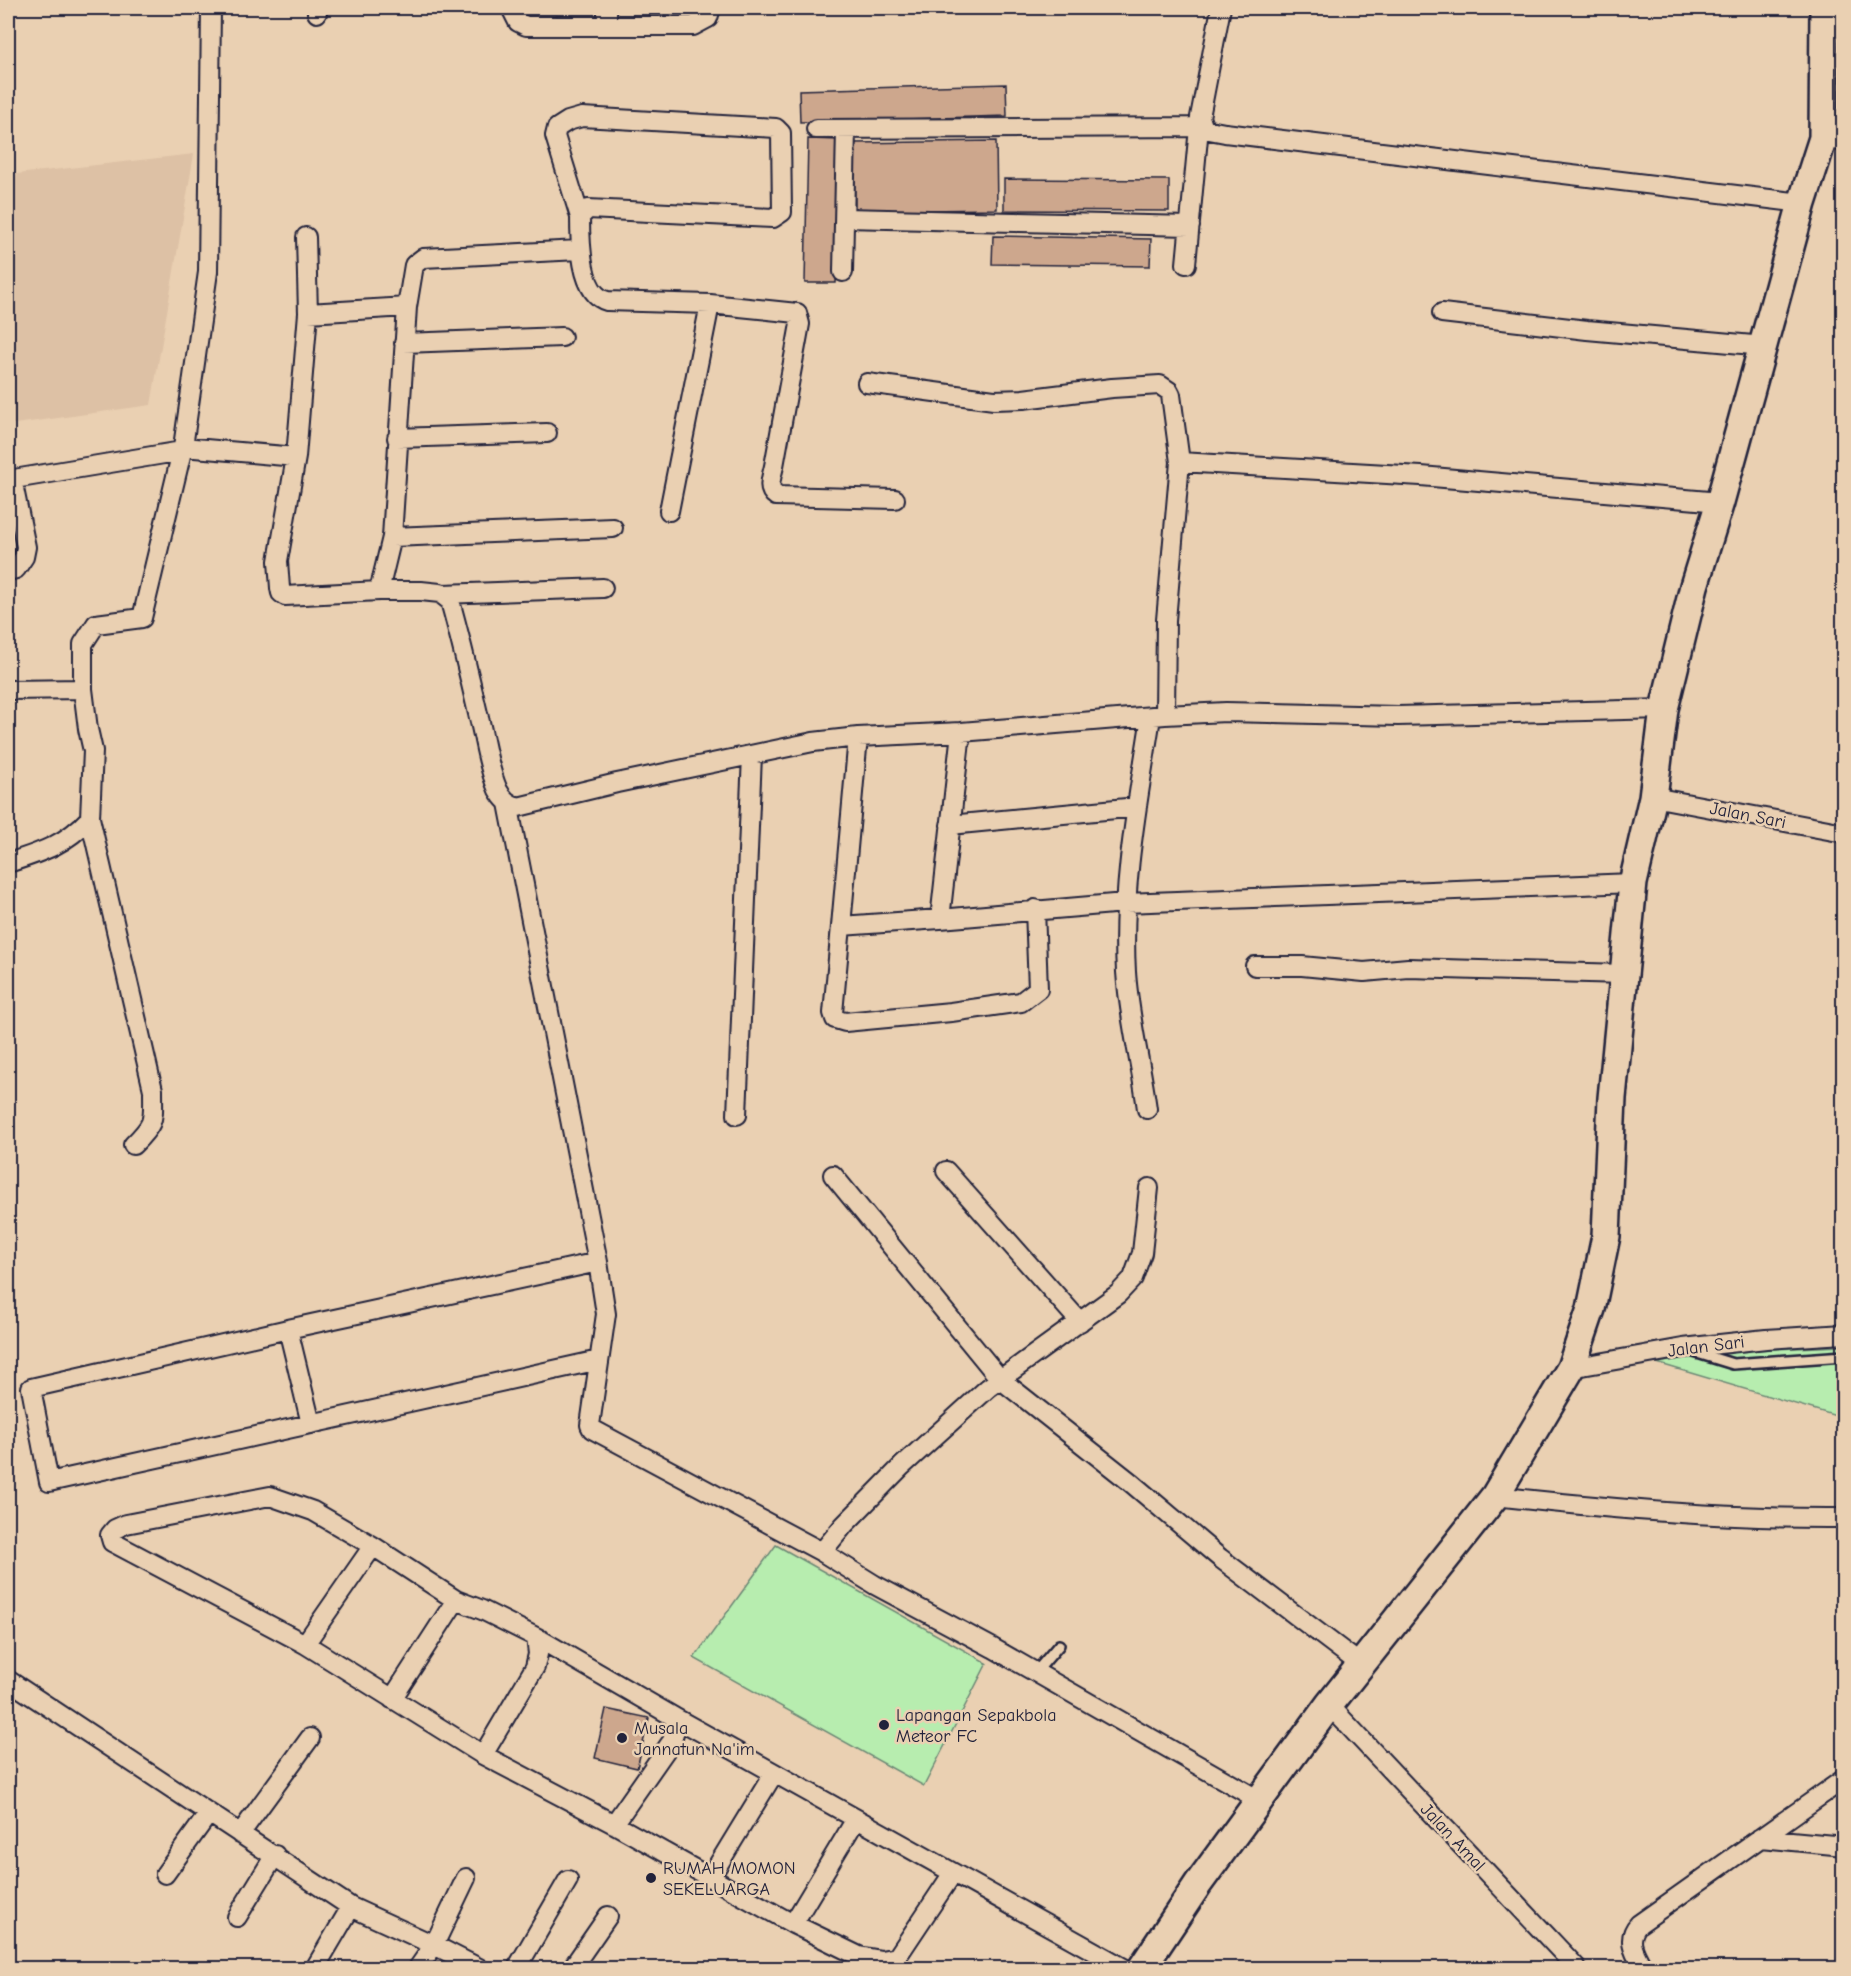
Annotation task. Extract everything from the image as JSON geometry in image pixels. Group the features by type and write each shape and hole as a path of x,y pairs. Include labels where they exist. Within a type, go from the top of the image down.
{"main road":[{"path":"1142,1968 1198,1884 1329,1705 1495,1496 1571,1368 1591,1309 1606,1236 1612,1098 1633,883 1653,797 1664,709 1694,586 1764,346 1802,203 1833,140 1824,8"}],"street":[{"path":"133,1145 150,1129 153,1118 153,1090 90,818 93,751 83,689 83,645 96,624 141,618 183,449 208,272 211,8"},
{"path":"511,8 518,22 526,26 693,26 708,18 711,8"},
{"path":"607,8 607,26"},
{"path":"1186,264 1200,122 1221,8"},
{"path":"580,217 588,209 594,208 777,217 782,212 781,133 776,128 582,117 568,121 557,128 555,136 580,217 579,250 595,295 601,300 648,304 711,304 797,313 800,324 770,489 773,495 895,499"},
{"path":"816,129 1200,122"},
{"path":"1200,122 1204,129 1225,134 1802,203"},
{"path":"843,272 846,129"},
{"path":"845,218 1190,226"},
{"path":"306,237 308,313 296,457 278,561 281,593 285,596 379,591 420,591 443,594 603,588"},
{"path":"379,591 392,537 404,343 414,265 423,258 579,250"},
{"path":"669,511 711,304"},
{"path":"308,313 407,307"},
{"path":"1442,313 1587,330 1764,346"},
{"path":"404,343 562,337"},
{"path":"867,383 994,399 1023,399 1112,388 1160,385 1171,395 1180,462 1158,716 1137,807 1125,903 1126,974 1147,1109"},
{"path":"397,438 547,433"},
{"path":"8,571 16,570 26,547 10,480 183,449 296,457"},
{"path":"1180,462 1421,476 1720,502"},
{"path":"392,537 613,528"},
{"path":"443,594 450,601 498,789 508,803 598,1262 606,1314 590,1419 592,1430 822,1552 875,1585 1035,1672 1260,1800"},
{"path":"8,690 83,689"},
{"path":"508,803 518,807 616,783 813,742 858,737 962,732 1226,712 1398,716 1664,709"},
{"path":"940,919 962,732"},
{"path":"858,737 833,1013 835,1019 845,1022 951,1012 1028,999 1038,989 1035,909"},
{"path":"737,1115 752,755"},
{"name":"Jalan Sari","path":"1653,797 1844,833"},
{"path":"950,825 1137,807"},
{"path":"8,863 62,843 76,834 90,818"},
{"path":"841,926 1125,903 1633,883"},
{"path":"1255,966 1302,966 1364,972 1408,968 1624,974"},
{"path":"946,1171 1080,1322"},
{"path":"833,1175 1000,1379 1220,1558 1360,1664"},
{"path":"822,1552 844,1525 902,1466 1000,1379 1118,1294 1133,1278 1142,1253 1149,1188"},
{"path":"598,1262 288,1329 31,1388 49,1482 598,1360"},
{"path":"288,1329 311,1424"},
{"name":"Jalan Sari","path":"1571,1368 1683,1348 1844,1334"},
{"path":"953,1873 894,1963 860,1956 793,1924 614,1824 483,1755 305,1644 112,1542 110,1535 115,1529 126,1524 270,1496 313,1511 373,1546 456,1600 482,1610 536,1637 674,1717 1124,1968"},
{"path":"1495,1496 1615,1509 1773,1518 1844,1518"},
{"path":"305,1644 373,1546"},
{"path":"392,1699 456,1600"},
{"path":"483,1755 536,1667 538,1654 536,1637"},
{"path":"8,1680 351,1907 478,1968"},
{"name":"Jalan Amal","path":"1329,1705 1577,1968"},
{"path":"614,1824 672,1741 675,1729 674,1717"},
{"path":"240,1834 310,1738"},
{"path":"710,1878 774,1773"},
{"path":"1642,1968 1631,1947 1635,1929 1844,1779"},
{"path":"165,1874 209,1813"},
{"path":"793,1924 856,1819"},
{"path":"1760,1838 1844,1846"},
{"path":"237,1917 275,1855"},
{"path":"418,1968 434,1945 466,1878"},
{"path":"517,1968 568,1880"},
{"path":"315,1968 351,1907"},
{"path":"572,1968 608,1916"}],"lane":[{"path":"1683,1348 1733,1364 1844,1356"},
{"path":"1035,1672 1059,1645"}],"shaded area":[{"path":"194,154 151,405 8,425 8,175"}],"green space":[{"path":"1843,1346 1843,1418 1657,1363 1727,1351"},
{"name":"Lapangan Sepakbola Meteor FC","path":"776,1545 987,1663 924,1786 694,1658"}],"building":[{"path":"1006,84 1007,116 800,122 799,90"},
{"path":"808,139 840,140 836,283 805,283"},
{"path":"996,141 997,209 855,211 854,143"},
{"path":"1004,179 1169,180 1169,211 1004,210"},
{"path":"993,236 1151,239 1150,266 992,264"},
{"name":"Musala Jannatun Na'im","path":"606,1709 649,1718 637,1768 595,1758"}],"place":[{"name":"Lapangan Sepakbola Meteor FC","path":"884,1725"},
{"name":"Musala Jannatun Na'im","path":"622,1738"},
{"name":"RUMAH MOMON SEKELUARGA","path":"651,1878"}]}
